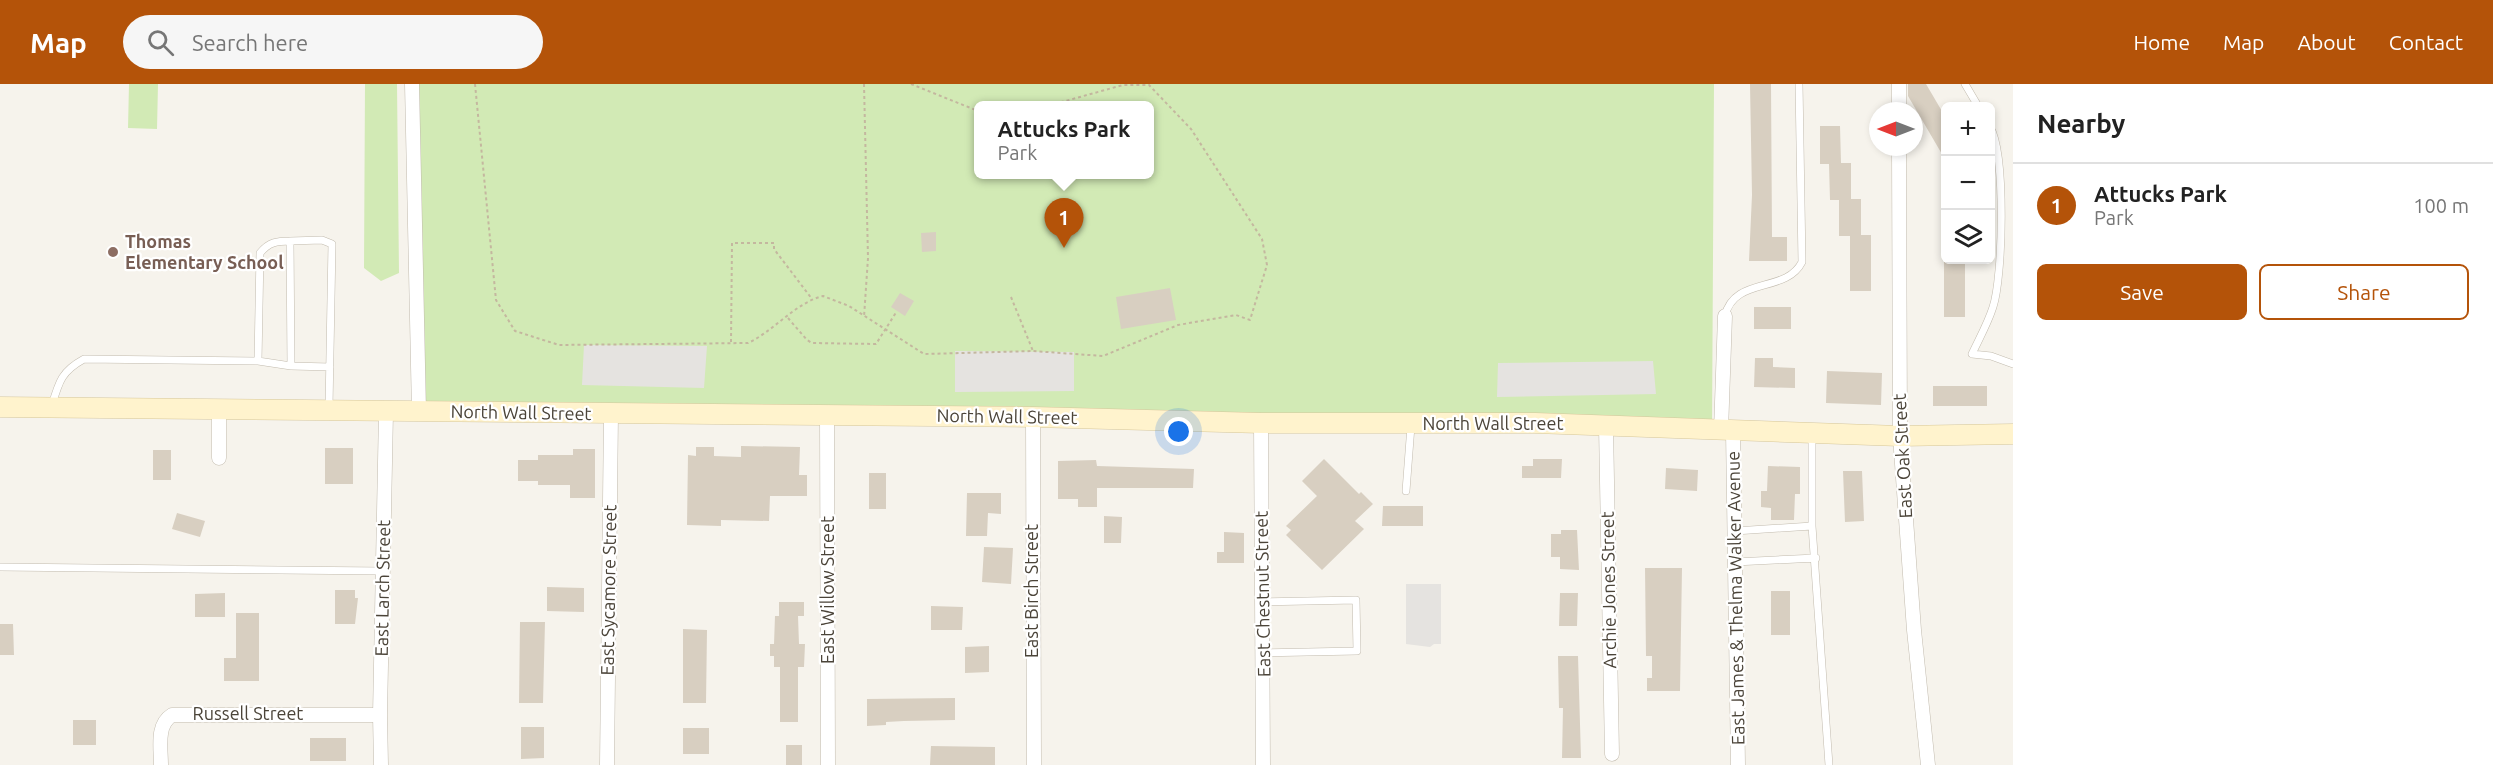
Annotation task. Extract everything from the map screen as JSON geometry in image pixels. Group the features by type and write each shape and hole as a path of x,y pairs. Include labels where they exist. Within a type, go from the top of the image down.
{"street":[{"path":"412,84 419,412"},
{"path":"1899,84 1899,102"},
{"name":"East Oak Street","path":"1899,156 1900,436 1914,630 1928,765"},
{"name":"East James & Thelma Walker Avenue","path":"1725,316 1727,431 1735,531 1738,765"},
{"name":"North Wall Street","path":"0,407 52,405 386,412 827,414 1261,423 1606,426 1900,436 2013,434"},
{"path":"219,408 219,458"},
{"name":"East Larch Street","path":"381,765 386,412"},
{"name":"East Sycamore Street","path":"607,765 611,414"},
{"name":"East Willow Street","path":"827,414 828,765"},
{"name":"East Birch Street","path":"1033,417 1034,765"},
{"name":"East Chestnut Street","path":"1261,423 1263,765"},
{"name":"Archie Jones Street","path":"1606,426 1612,754"},
{"name":"Russell Street","path":"160,765 161,728 165,719 172,715 380,715"}],"lane":[{"path":"1725,316 1732,299 1740,293 1784,279 1798,269 1802,261 1799,84"},
{"path":"1965,84 1976,102"},
{"path":"1995,140 1999,150 2000,228 1997,292 1993,308 1972,354 1991,356 2013,364"},
{"path":"258,361 260,253 266,245 276,241 322,240 332,244 329,410"},
{"path":"290,241 291,366"},
{"path":"52,405 58,384 68,368 84,359 258,361 291,366 330,367"},
{"path":"1407,491 1412,423"},
{"path":"1812,434 1812,526 1816,558 1828,765"},
{"path":"1735,531 1812,526"},
{"path":"1735,562 1816,558"},
{"path":"0,567 383,571"},
{"path":"1263,602 1356,600 1357,651 1264,653"}],"path":[{"path":"475,84 496,300 516,332 559,345 748,343 767,334 812,299 832,298 924,354 1034,351 1103,356 1178,325 1236,315 1250,320 1267,265 1262,239 1191,129 1149,86 1123,84 1065,101"},
{"path":"864,84 868,258 864,317"},
{"path":"911,84 974,109"},
{"path":"731,344 732,243 774,243 774,249 812,299"},
{"path":"1011,297 1034,351"},
{"path":"788,318 807,340 820,345 872,345 886,332 897,311"}],"green space":[{"path":"129,84 158,84 157,129 128,128"},
{"path":"365,84 397,84 399,273 381,281 364,268"},
{"path":"412,84 1714,84 1712,430 419,412"}],"shaded area":[{"path":"584,345 707,346 704,388 582,385"},
{"path":"955,351 1074,352 1074,391 955,392"},
{"path":"1653,361 1656,394 1497,397 1498,363"},
{"path":"1406,584 1441,584 1441,644 1434,644 1430,647 1406,644"}],"building":[{"path":"1750,84 1771,84 1772,237 1787,237 1787,261 1749,261 1752,195"},
{"path":"1908,84 1926,84 1941,110 1941,152 1923,122 1923,102 1912,102 1908,96"},
{"path":"1820,126 1840,126 1841,163 1851,163 1851,199 1861,199 1861,235 1871,235 1871,291 1850,291 1850,236 1839,236 1839,200 1830,200 1829,164 1820,164"},
{"path":"936,232 936,251 922,252 921,233"},
{"path":"1944,264 1965,264 1965,317 1944,317"},
{"path":"1170,288 1176,320 1121,329 1116,297"},
{"path":"900,293 914,301 905,316 891,307"},
{"path":"1754,307 1791,307 1791,329 1754,329"},
{"path":"1755,358 1773,358 1773,367 1795,368 1795,388 1754,387"},
{"path":"1827,371 1882,373 1881,405 1826,403"},
{"path":"1933,386 1987,386 1987,406 1933,406"},
{"path":"741,446 800,447 799,475 807,475 807,496 770,496 769,521 721,520 721,526 687,525 688,455 696,456 696,447 714,447 714,456 741,457"},
{"path":"325,448 353,448 353,484 325,484"},
{"path":"573,449 595,449 595,498 570,498 570,485 538,485 538,481 518,481 518,460 538,460 538,455 573,455"},
{"path":"153,450 171,450 171,480 153,480"},
{"path":"1324,459 1359,494 1361,492 1373,504 1355,521 1364,529 1322,570 1286,535 1291,530 1286,526 1317,496 1302,481"},
{"path":"1533,459 1562,459 1561,478 1522,478 1522,466 1533,466"},
{"path":"1096,460 1097,466 1194,469 1193,488 1097,488 1097,507 1078,507 1078,499 1058,499 1058,461"},
{"path":"1768,466 1800,467 1800,494 1795,494 1794,520 1771,520 1771,508 1761,507 1761,491 1767,491"},
{"path":"1666,468 1698,470 1697,491 1665,489"},
{"path":"1843,471 1862,471 1864,521 1845,522"},
{"path":"869,473 886,473 886,509 869,509"},
{"path":"967,493 1001,493 1001,514 988,513 987,536 966,536"},
{"path":"1383,506 1423,506 1423,526 1382,526"},
{"path":"177,513 205,521 200,537 172,529"},
{"path":"1104,516 1122,517 1121,543 1104,543"},
{"path":"1561,530 1577,530 1579,570 1560,569 1560,557 1551,557 1551,534 1561,534"},
{"path":"1224,532 1244,533 1244,563 1217,563 1217,552 1224,552"},
{"path":"984,547 1013,548 1011,584 982,582"},
{"path":"1645,568 1682,568 1680,691 1647,691 1647,678 1652,678 1652,656 1646,656"},
{"path":"547,587 584,588 584,612 547,611"},
{"path":"335,590 355,590 355,598 358,598 355,624 335,624"},
{"path":"1771,591 1790,591 1790,635 1771,635"},
{"path":"225,593 225,617 195,617 195,594"},
{"path":"1560,593 1578,593 1577,626 1559,626"},
{"path":"779,602 804,602 804,616 798,616 799,644 805,644 804,667 798,667 798,722 780,722 780,667 774,667 774,656 770,656 770,644 774,644 775,616 779,616"},
{"path":"931,606 963,607 962,630 931,630"},
{"path":"236,613 259,613 259,681 224,681 224,658 236,658"},
{"path":"520,622 545,622 543,703 519,703"},
{"path":"0,624 13,624 14,655 0,655"},
{"path":"683,629 707,630 706,703 683,703"},
{"path":"989,646 989,672 965,673 965,647"},
{"path":"1558,656 1578,656 1581,758 1562,758 1563,708 1559,708"},
{"path":"955,698 955,720 886,722 886,725 867,726 867,699"},
{"path":"73,720 96,720 96,745 73,745"},
{"path":"521,727 544,727 544,758 521,759"},
{"path":"683,728 709,728 709,754 683,754"},
{"path":"310,738 346,738 346,761 310,761"},
{"path":"786,745 802,745 802,765 786,765"},
{"path":"931,746 995,747 995,765 930,765"}],"place":[{"name":"Attucks Park","path":"1064,248"},
{"name":"Thomas Elementary School","path":"113,252"}]}
